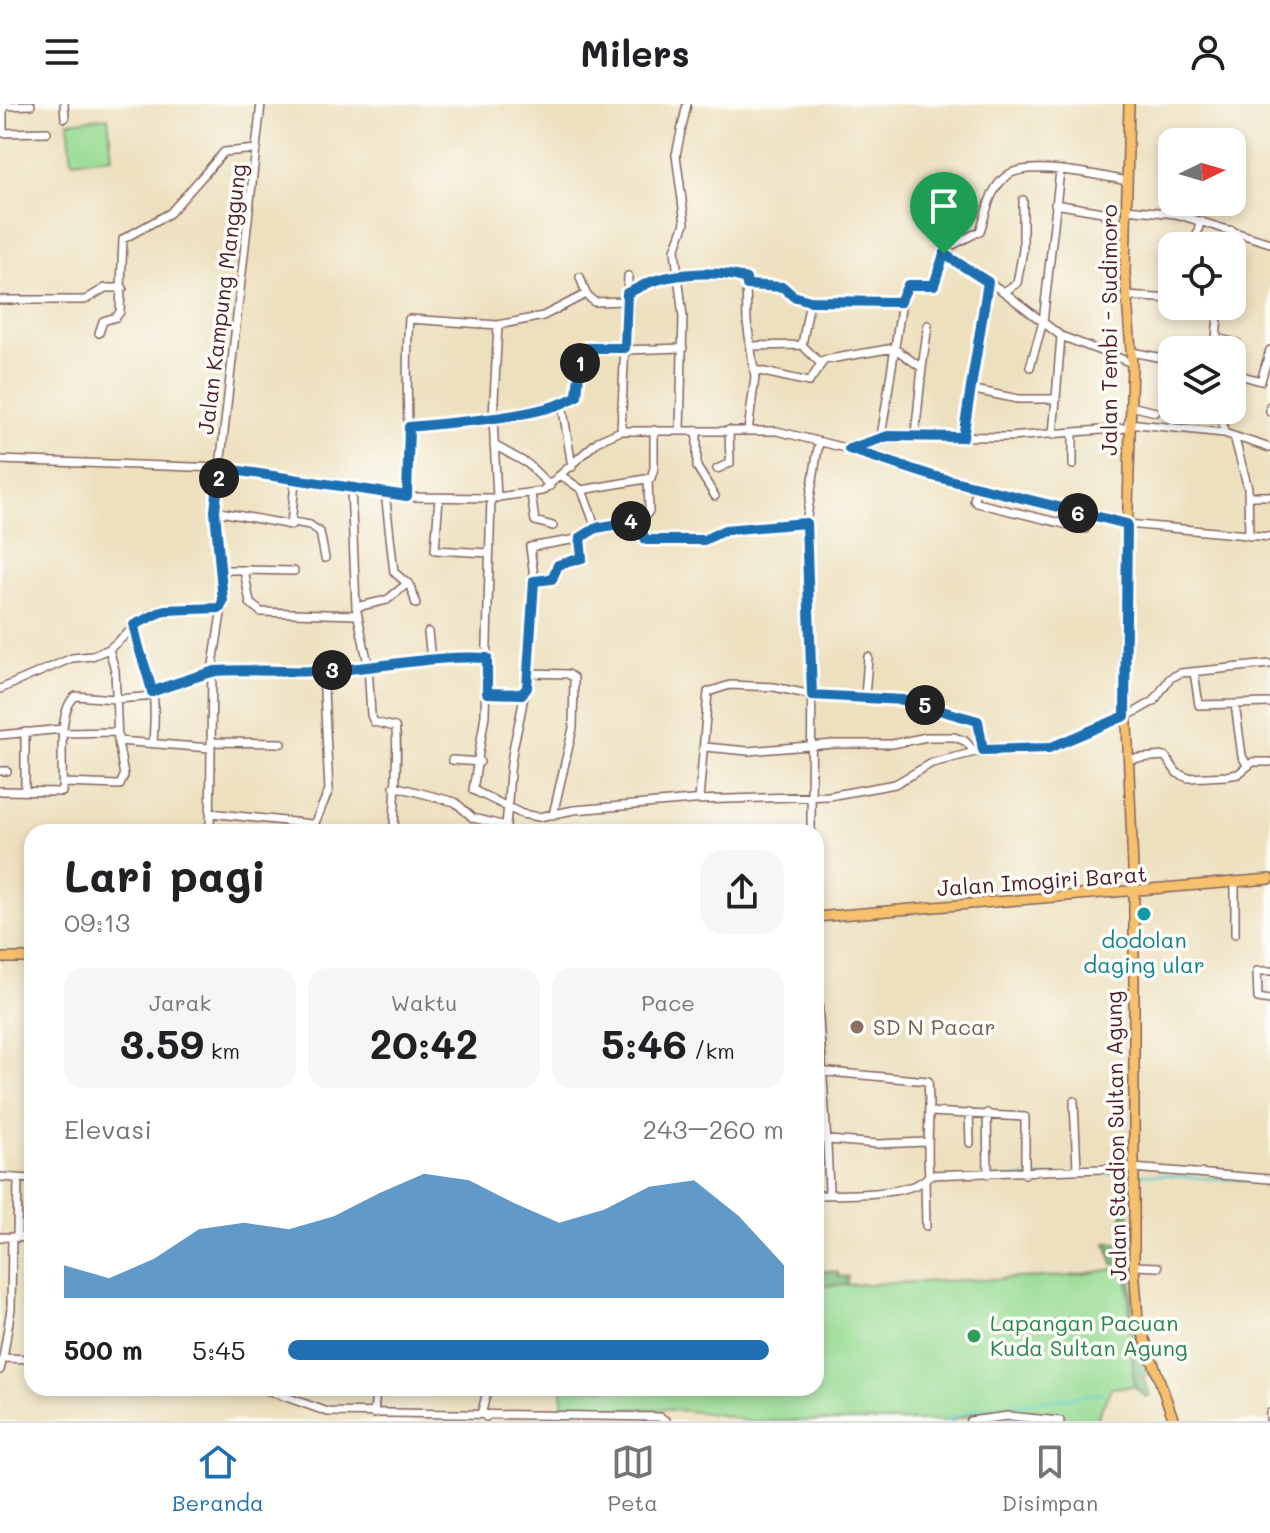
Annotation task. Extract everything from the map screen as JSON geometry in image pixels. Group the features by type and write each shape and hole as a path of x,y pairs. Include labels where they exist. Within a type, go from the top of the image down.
{"main road":[{"name":"Jalan Tembi - Sudimoro","path":"1129,104 1125,227 1132,357 1128,426 1125,716 1134,892"},
{"name":"Jalan Imogiri Barat","path":"824,916 1270,879"},
{"name":"Jalan Stadion Sultan Agung","path":"1134,892 1132,1172 1138,1320 1174,1421"},
{"path":"0,958 24,958"}],"street":[{"path":"64,104 65,118"},
{"name":"Jalan Kampung Manggung","path":"210,824 212,671 223,589 215,511 261,104"},
{"path":"680,430 683,309 675,247 685,223 676,155 687,104"},
{"path":"31,105 3,105 1,132 47,132"},
{"path":"99,333 103,321 119,315 123,288 123,239 170,213 224,152 257,149"},
{"path":"881,437 900,302 908,285 934,285 944,254 955,242 977,236 991,196 1008,174 1060,171 1127,181"},
{"path":"1030,367 1043,322 1060,171"},
{"path":"1004,292 1017,283 1023,250 1023,200"},
{"path":"1055,204 1102,212 1113,224 1125,227"},
{"path":"1126,209 1166,213 1200,221 1270,243"},
{"path":"1198,232 1200,221"},
{"path":"944,254 1004,292 1061,336 1132,357 1158,359"},
{"path":"621,431 628,276"},
{"path":"580,277 586,294 594,302 627,297 655,280 746,279 755,370 748,431"},
{"path":"963,437 988,282"},
{"path":"747,285 783,287 793,296 810,301 900,302"},
{"path":"0,300 83,300 105,288 123,288"},
{"path":"407,496 409,427 405,377 409,319 498,325 543,316 586,294"},
{"path":"1127,296 1158,298"},
{"path":"802,345 810,301"},
{"path":"498,325 487,693 480,762 473,790 528,816 699,800 810,799 892,785 932,763 979,751 1049,748 1154,701 1175,675 1270,664"},
{"path":"915,436 928,325"},
{"path":"1053,435 1061,336"},
{"path":"751,346 802,345 820,363"},
{"path":"409,427 493,418 564,405 577,396 581,352 586,348 683,348"},
{"path":"755,370 809,382 820,363 830,358 894,348 922,368"},
{"path":"1261,381 1270,350"},
{"path":"1246,375 1270,384"},
{"path":"970,389 1018,399 1055,399"},
{"path":"564,405 572,467"},
{"path":"1130,406 1156,412"},
{"path":"1223,424 1224,433"},
{"path":"849,449 881,437 1053,435 1128,426 1224,433 1270,448"},
{"path":"506,824 510,808 511,765 527,673 534,581 529,548 580,538 596,528 640,523 649,511 648,479 654,468 654,430"},
{"path":"697,430 697,467 715,496"},
{"path":"717,469 730,463 729,430"},
{"path":"0,460 220,468 295,482 407,496 494,498 531,494 550,486 598,441 621,431 783,432 1089,516 1127,524 1270,537"},
{"path":"1073,432 1073,465"},
{"path":"1234,436 1249,496 1249,536"},
{"path":"811,824 812,695 806,523 819,442"},
{"path":"494,445 528,464 550,486"},
{"path":"562,476 582,490 596,528"},
{"path":"582,490 648,479"},
{"path":"215,511 289,526 293,522 295,482"},
{"path":"977,487 974,502 989,506 1085,529 1089,516"},
{"path":"351,488 356,611 368,664 372,720 392,724 398,730 394,824"},
{"path":"385,492 394,572 408,583 416,604"},
{"path":"531,494 535,521 553,526"},
{"path":"1249,496 1270,496"},
{"path":"439,498 435,550 489,553"},
{"path":"293,522 319,531 325,558"},
{"path":"640,523 643,536 649,540 704,540 725,530 806,523"},
{"path":"534,581 552,579 558,565 582,558 580,538"},
{"path":"219,570 294,571"},
{"path":"244,570 245,590 253,609 356,611 387,600 408,583"},
{"path":"0,689 72,658 92,656 109,649 134,625 165,610 220,608"},
{"path":"134,625 138,651 145,661 152,692 153,742"},
{"path":"428,632 431,659"},
{"path":"63,783 120,785 124,776 117,736 115,670 109,649"},
{"path":"865,697 868,657"},
{"path":"0,791 61,793 63,731 72,697 144,697 158,687 183,683 212,671 323,671 431,659 487,658"},
{"path":"313,824 327,801 329,790 323,671"},
{"path":"1194,672 1199,717"},
{"path":"527,673 568,674 574,678 573,728 553,815"},
{"path":"699,800 709,690 743,684 812,695 918,703 978,721 979,751"},
{"path":"487,693 524,693"},
{"path":"1199,705 1270,703"},
{"path":"1235,704 1242,756 1247,765"},
{"path":"0,735 63,731 153,742 211,745 282,743"},
{"path":"25,732 25,791"},
{"path":"705,747 748,751 892,744 954,737 979,751"},
{"path":"1128,759 1165,756 1177,773 1188,778 1238,774 1247,765 1270,762"},
{"path":"452,760 480,762"},
{"path":"394,786 455,802 473,818 490,824"},
{"path":"210,813 284,824"},
{"path":"1235,882 1235,934"},
{"path":"1270,971 1257,971 1258,998 1270,1000"},
{"path":"824,1072 928,1081 931,1133 926,1142 926,1226"},
{"path":"824,1090 829,1194"},
{"path":"1074,1101 1077,1169"},
{"path":"930,1112 1025,1117 1025,1174"},
{"path":"969,1113 970,1143"},
{"path":"987,1113 988,1174"},
{"path":"824,1140 878,1144 926,1142"},
{"path":"824,1194 898,1190 927,1178 1077,1169 1270,1179"},
{"path":"0,1177 24,1180"},
{"path":"0,1370 11,1309 18,1181"},
{"path":"0,1237 24,1238"},
{"path":"1134,1266 1158,1267"},
{"path":"3,1358 24,1359"},
{"path":"288,1396 328,1412 486,1417 660,1417 666,1421"},
{"path":"374,1414 375,1396"},
{"path":"486,1396 482,1411 486,1417"},
{"path":"1270,1413 1270,1421"},
{"path":"970,1421 1008,1416 1060,1421"}],"green space":[{"path":"108,117 112,157 72,161 68,122"},
{"path":"1121,1176 1128,1176 1133,1313 1152,1374 1143,1377 1150,1395 1146,1397 1134,1386 1127,1264 1113,1264 1106,1243 1124,1243"},
{"name":"Lapangan Pacuan Kuda Sultan Agung","path":"1128,1267 1134,1386 1111,1388 1095,1421 1008,1411 951,1421 744,1421 680,1410 562,1409 562,1396 824,1396 824,1286 1069,1276"},
{"path":"824,1271 848,1277 847,1285 824,1286"}],"waterway":[{"path":"979,1179 1129,1173"},
{"path":"1139,1174 1265,1182"},
{"path":"946,1421 975,1410 1103,1393"}],"place":[{"name":"dodolan daging ular","path":"1144,914"},
{"name":"SD N Pacar","path":"857,1027"},
{"name":"Lapangan Pacuan Kuda Sultan Agung","path":"974,1336"}],"route":[{"path":"944,254 988,282 976,338 963,437 888,436 849,449 933,476 1127,524 1125,716 1049,748 983,750 982,725 978,721 903,700 812,695 806,523 725,530 701,540 646,540 640,523 636,521 594,529 586,537 580,538 582,558 558,565 552,579 534,581 527,688 522,694 487,693 487,658 456,657 323,671 212,671 200,678 158,687 152,692 144,657 138,651 134,625 150,614 165,610 220,608 223,601 215,511 220,468 295,482 407,496 409,427 493,418 564,405 577,396 581,352 586,348 625,348 627,293 651,281 706,275 739,277 746,279 747,285 783,287 789,289 793,296 810,301 900,302 908,285 934,285 944,254"}]}
